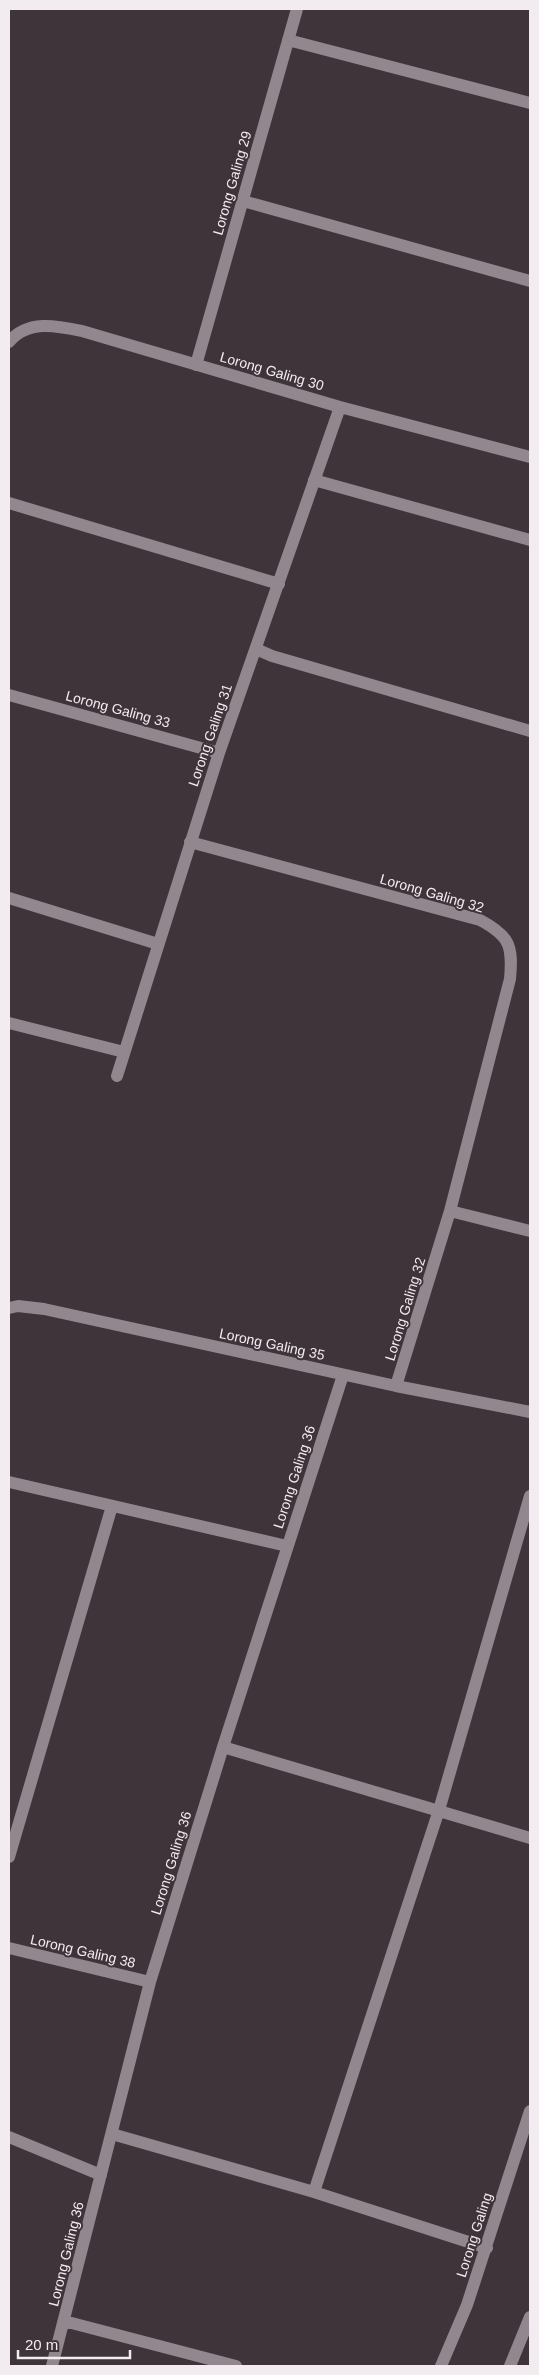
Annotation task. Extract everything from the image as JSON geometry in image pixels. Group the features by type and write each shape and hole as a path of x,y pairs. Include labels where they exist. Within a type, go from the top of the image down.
{"street":[{"name":"Lorong Galing 29","path":"196,365 297,9"},
{"path":"288,40 530,103"},
{"path":"243,201 530,281"},
{"name":"Lorong Galing 30","path":"9,342 14,336 31,328 51,324 82,331 340,407 530,457"},
{"name":"Lorong Galing 31","path":"117,1076 219,753 340,407"},
{"path":"314,480 530,540"},
{"path":"9,503 279,584"},
{"path":"256,650 530,731"},
{"name":"Lorong Galing 33","path":"9,695 219,753"},
{"name":"Lorong Galing 32","path":"190,842 480,920 500,931 508,944 512,960 510,979 450,1211 396,1386"},
{"path":"9,898 158,944"},
{"path":"9,1023 124,1052"},
{"path":"450,1211 530,1230"},
{"name":"Lorong Galing 35","path":"9,1308 18,1306 44,1309 343,1375 530,1412"},
{"name":"Lorong Galing 36","path":"52,2366 150,1982 223,1747 343,1375"},
{"path":"9,1482 287,1546"},
{"path":"314,2192 438,1810 530,1496"},
{"path":"9,1857 112,1506"},
{"path":"223,1747 530,1838"},
{"name":"Lorong Galing 38","path":"9,1948 150,1982"},
{"name":"Lorong Galing","path":"441,2366 467,2305 487,2248 530,2111"},
{"path":"112,2134 314,2192 487,2248"},
{"path":"9,2136 101,2175"},
{"path":"510,2366 530,2317"},
{"path":"64,2321 236,2366"}]}
